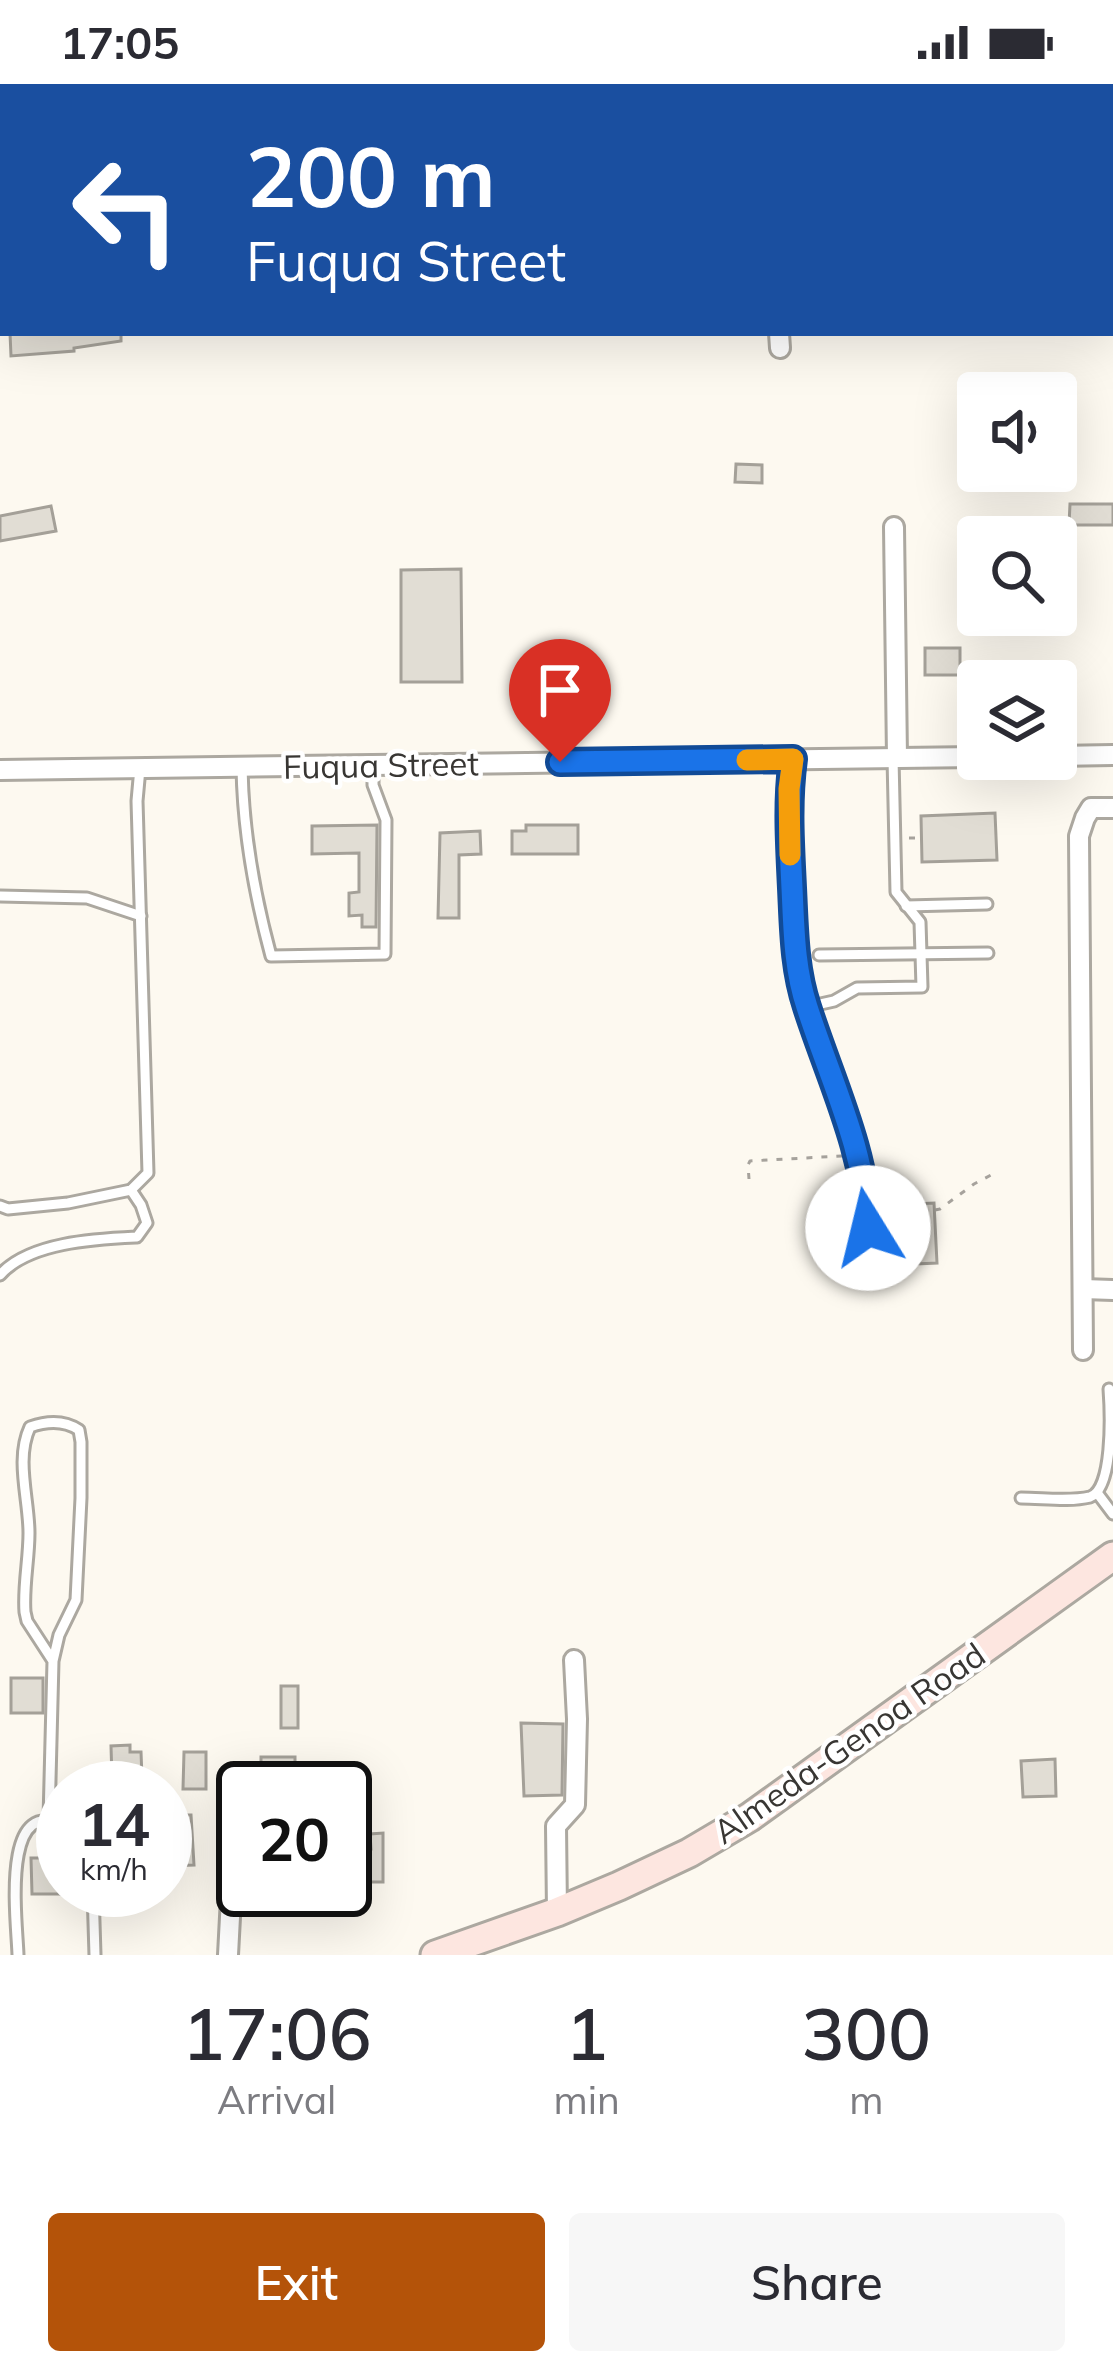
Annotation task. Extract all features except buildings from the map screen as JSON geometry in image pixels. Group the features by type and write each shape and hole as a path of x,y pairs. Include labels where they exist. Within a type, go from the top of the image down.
{"main road":[{"name":"Almeda-Genoa Road","path":"435,1955 557,1912 689,1853 750,1816 1113,1556"}],"street":[{"path":"894,527 895,758"},
{"path":"1077,756 1113,755"},
{"name":"Fuqua Street","path":"0,770 957,757"},
{"path":"1083,1350 1079,836 1091,808 1113,808"},
{"path":"1082,1289 1113,1290"},
{"path":"557,1912 556,1826 575,1805 574,1660"},
{"path":"228,1955 230,1917"}],"lane":[{"path":"807,1007 834,1001 857,988 922,986 920,922 896,892 895,758"},
{"path":"793,759 789,829 798,974 852,1138 868,1228"},
{"path":"242,766 243,816 271,956 293,956 385,954 386,820 373,785 373,765"},
{"path":"0,1206 68,1203 131,1190 148,1173 137,801 140,768"},
{"path":"0,896 87,898 141,916"},
{"path":"907,905 987,904"},
{"path":"820,955 988,953"},
{"path":"0,1275 31,1253 99,1239 137,1237 147,1223 131,1190"},
{"path":"1021,1498 1087,1498 1108,1484 1109,1389"},
{"path":"50,1761 53,1661 76,1600 82,1442 79,1430 68,1423 30,1427 24,1444 29,1538 25,1612 53,1661"},
{"path":"1098,1494 1113,1514"},
{"path":"18,1955 19,1844 24,1830 36,1822"},
{"path":"94,1917 95,1955"}],"path":[{"path":"749,1179 750,1161 837,1157"},
{"path":"935,1210 993,1174"}],"slow traffic":[{"path":"747,760 793,759 790,855"}],"route":[{"path":"560,762 793,759 789,829 798,974 852,1138 868,1228"}]}
